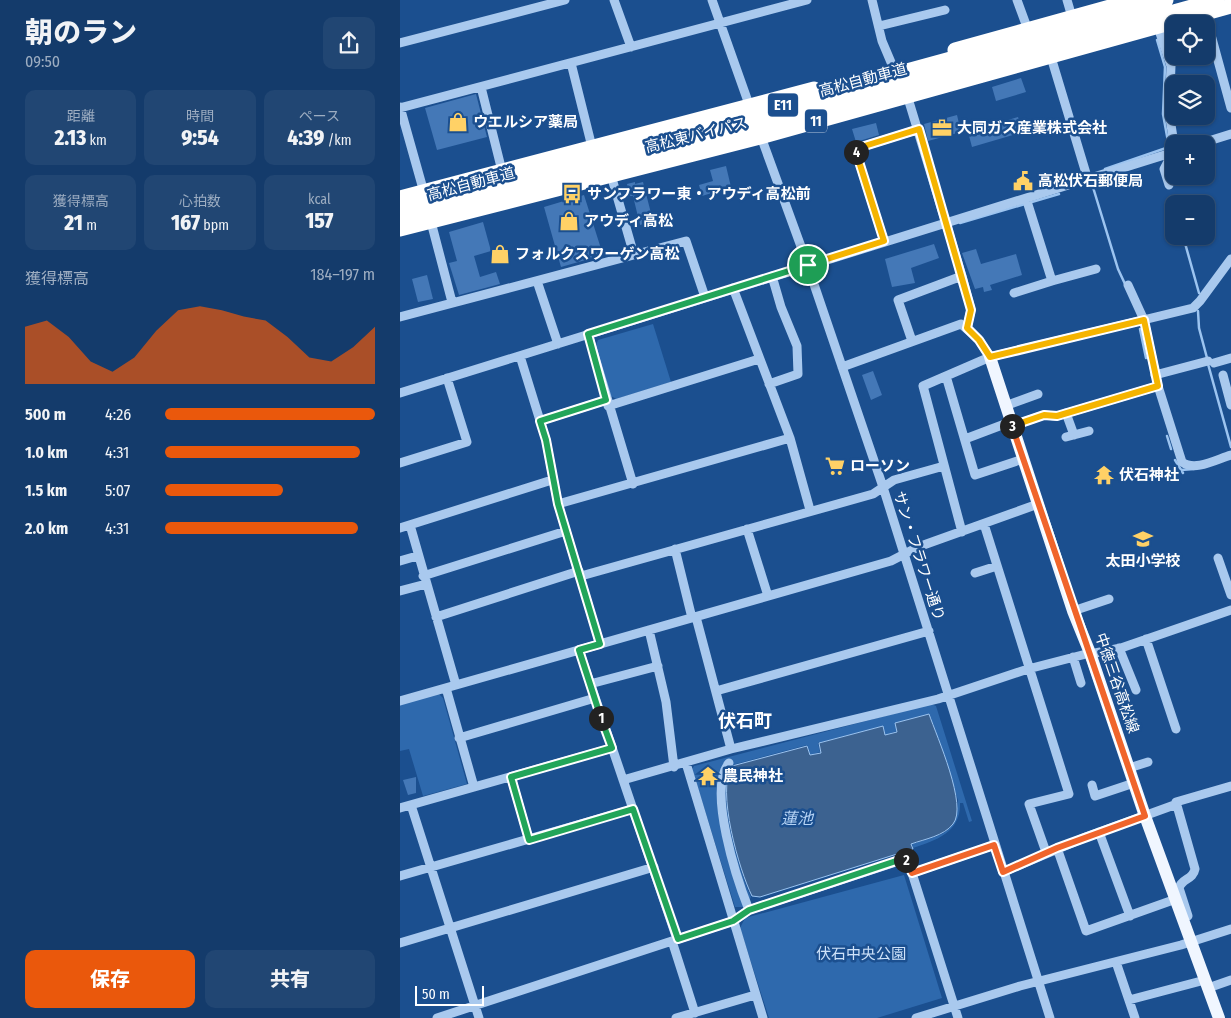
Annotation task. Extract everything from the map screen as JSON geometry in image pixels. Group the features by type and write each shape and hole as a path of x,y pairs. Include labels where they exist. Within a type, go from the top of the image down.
{"highway":[{"name":"高松東バイパス","path":"400,198 750,106 1135,0"},
{"name":"高松自動車道","path":"400,207 1166,0"},
{"name":"高松自動車道","path":"400,221 794,117 1217,0"},
{"name":"高松東バイパス","path":"400,229 760,136 1231,6"}],"main road":[{"name":"中徳三谷高松線","path":"990,357 1073,611 1090,654 1145,816 1194,941 1206,984 1219,1018"}],"street":[{"path":"400,43 565,0"},
{"path":"614,0 631,47"},
{"name":"サン・フラワー通り","path":"712,0 808,265 883,487 929,631 947,696 1050,1018"},
{"path":"452,302 400,107 721,24 805,0"},
{"path":"872,0 878,26 893,67"},
{"path":"1017,0 1028,30"},
{"path":"1067,0 1072,17"},
{"path":"878,26 945,10"},
{"path":"1205,13 1231,108"},
{"path":"1158,27 1171,66 1169,112 1173,135"},
{"path":"1051,57 1088,180"},
{"path":"571,63 592,147"},
{"path":"481,87 502,171"},
{"path":"907,95 919,129 971,310 967,328"},
{"path":"884,241 855,149 919,129"},
{"path":"1215,139 1231,134"},
{"path":"400,393 884,241 1088,180 1165,154"},
{"path":"611,175 634,255"},
{"path":"1026,198 1052,281"},
{"path":"400,316 686,241 705,297"},
{"path":"962,532 923,386 990,357 1144,320 1197,305 1231,259"},
{"path":"1014,293 1096,268"},
{"path":"769,384 798,374 796,346 781,307 772,276"},
{"path":"912,341 898,300 962,276"},
{"path":"537,281 558,344"},
{"path":"1128,285 1144,320 1155,375 1182,462 1188,469 1231,454"},
{"path":"733,288 790,438 810,510"},
{"path":"842,367 958,324 963,324 979,340 990,357"},
{"path":"588,334 607,403 633,484"},
{"path":"520,356 546,440 558,504 600,644"},
{"path":"1155,375 1231,358"},
{"path":"540,421 759,359"},
{"path":"1223,375 1231,405"},
{"path":"946,376 975,475 1023,459"},
{"path":"400,463 467,442 447,378"},
{"path":"964,439 1044,415 1057,416 1158,386"},
{"path":"1005,406 1038,394"},
{"path":"1066,413 1070,436 1088,431"},
{"path":"558,504 790,438"},
{"path":"436,617 580,573 675,549 873,494 894,480 944,466"},
{"path":"400,528 552,480"},
{"path":"400,701 890,562 918,547 1038,504"},
{"path":"984,524 1028,669 1069,794 1029,804 1046,852"},
{"path":"410,525 417,556 456,685"},
{"path":"747,529 768,596"},
{"path":"400,591 424,580 566,531"},
{"path":"675,549 732,749"},
{"path":"400,561 417,556"},
{"path":"1218,558 1231,594"},
{"path":"975,573 997,566"},
{"path":"1073,611 1109,600"},
{"path":"623,780 732,749 947,696 1028,669 1073,657 1119,648 1231,610"},
{"path":"649,630 666,702 674,767"},
{"path":"716,691 929,631"},
{"path":"1146,639 1176,729"},
{"path":"1119,648 1136,690"},
{"path":"579,650 654,867 695,1013"},
{"path":"1073,657 1081,683"},
{"path":"590,684 658,666"},
{"path":"446,688 474,787"},
{"path":"459,738 595,698"},
{"path":"400,808 612,748"},
{"path":"1128,768 1148,762"},
{"path":"686,763 763,1018"},
{"path":"729,763 724,768 720,780 721,805 737,882 749,910"},
{"path":"511,777 529,840"},
{"path":"1092,785 1096,796 1134,783"},
{"path":"1003,872 1046,852 1177,804 1176,802 1231,786"},
{"path":"1177,804 1195,869 1191,877 1182,882 1179,888 1194,941"},
{"path":"411,805 479,1018"},
{"path":"400,876 633,809"},
{"path":"1099,832 1130,916"},
{"path":"912,873 994,845"},
{"path":"1057,848 1086,931 1176,899"},
{"path":"437,1018 733,921 749,910 905,858 912,873 958,1018"},
{"path":"400,943 654,867"},
{"path":"916,1018 1038,981 1194,941 1231,929"},
{"path":"1116,962 1135,1018"},
{"path":"1129,1000 1231,980"},
{"path":"676,1018 755,995"}],"green space":[{"path":"653,324 671,382 616,399 611,396 596,345 598,340"},
{"path":"438,693 443,698 467,784 423,796 409,749 400,751 400,704"},
{"path":"931,704 936,706 972,821 969,822 963,803 960,803 959,813 952,828 939,838 913,848 912,844 946,832 951,827 957,812 958,800 929,714 895,723 897,731 885,735 883,726 818,743 820,752 810,755 807,745 732,765 727,777 727,811 740,868 751,897 745,907 735,907 692,769 694,766"},
{"name":"伏石中央公園","path":"904,875 942,998 877,1018 769,1018 740,928 745,918"}],"water":[{"name":"蓮池","path":"929,714 954,787 957,815 953,824 934,837 911,844 913,849 760,897 752,896 741,868 728,811 728,777 732,766 807,746 810,755 821,753 819,743 883,726 885,735 897,732 895,723"}],"building":[{"path":"1021,78 1026,92 996,101 992,87"},
{"path":"476,94 487,137 437,150 425,108"},
{"name":"大同ガス産業株式会社","path":"957,115 961,132 928,141 924,124"},
{"path":"1018,117 1023,132 972,147 968,132"},
{"path":"876,123 879,135 856,142 852,129"},
{"path":"726,166 731,187 702,196 699,185 713,181 710,170"},
{"path":"635,182 635,184 643,182 653,221 640,225 633,196 630,196 627,184"},
{"name":"アウディ高松","path":"584,195 603,255 561,267 544,207"},
{"path":"483,222 491,251 474,256 480,277 496,272 500,284 459,295 449,263 457,261 449,232"},
{"path":"934,244 939,258 911,268 915,283 892,287 885,259"},
{"path":"976,249 981,264 1016,254 1022,275 990,285 992,290 984,292 983,287 975,289 962,253"},
{"path":"427,275 433,299 418,302 412,279"},
{"path":"873,371 882,395 871,400 862,375"},
{"path":"416,777 416,793 408,795 403,780"}],"waterway":[{"path":"1105,169 1169,147 1163,114 1165,67 1157,40"},
{"path":"1088,186 1092,184 1118,269 1125,284"},
{"path":"960,223 1059,194"},
{"path":"1186,245 1199,293"},
{"path":"1198,311 1199,328 1207,358"},
{"path":"1140,329 1146,358"},
{"path":"1208,364 1231,447"},
{"path":"1167,436 1171,449"},
{"path":"1175,460 1183,473"},
{"path":"1181,470 1194,469"}],"place":[{"name":"ウエルシア薬局","path":"458,122"},
{"name":"大同ガス産業株式会社","path":"942,128"},
{"name":"高松伏石郵便局","path":"1023,181"},
{"name":"サンフラワー東・アウディ高松前","path":"572,194"},
{"name":"アウディ高松","path":"569,221"},
{"name":"フォルクスワーゲン高松","path":"500,254"},
{"name":"ローソン","path":"835,466"},
{"name":"伏石神社","path":"1104,475"},
{"name":"太田小学校","path":"1143,539"},
{"name":"農民神社","path":"708,776"}],"district":[{"name":"伏石町","path":"745,721"}],"route":[{"path":"919,129 971,310 970,322 967,328 979,340 990,357 1144,320 1158,386 1057,416 1044,415 1012,426 1073,611 1090,654 1145,816 1046,852 1003,872 994,845 912,873 905,858 749,910 733,921 678,939 633,809 529,840 511,777 612,748 579,650 600,644 558,504 546,440 540,421 606,400 588,334 808,265 884,241 855,149 919,129"}]}
